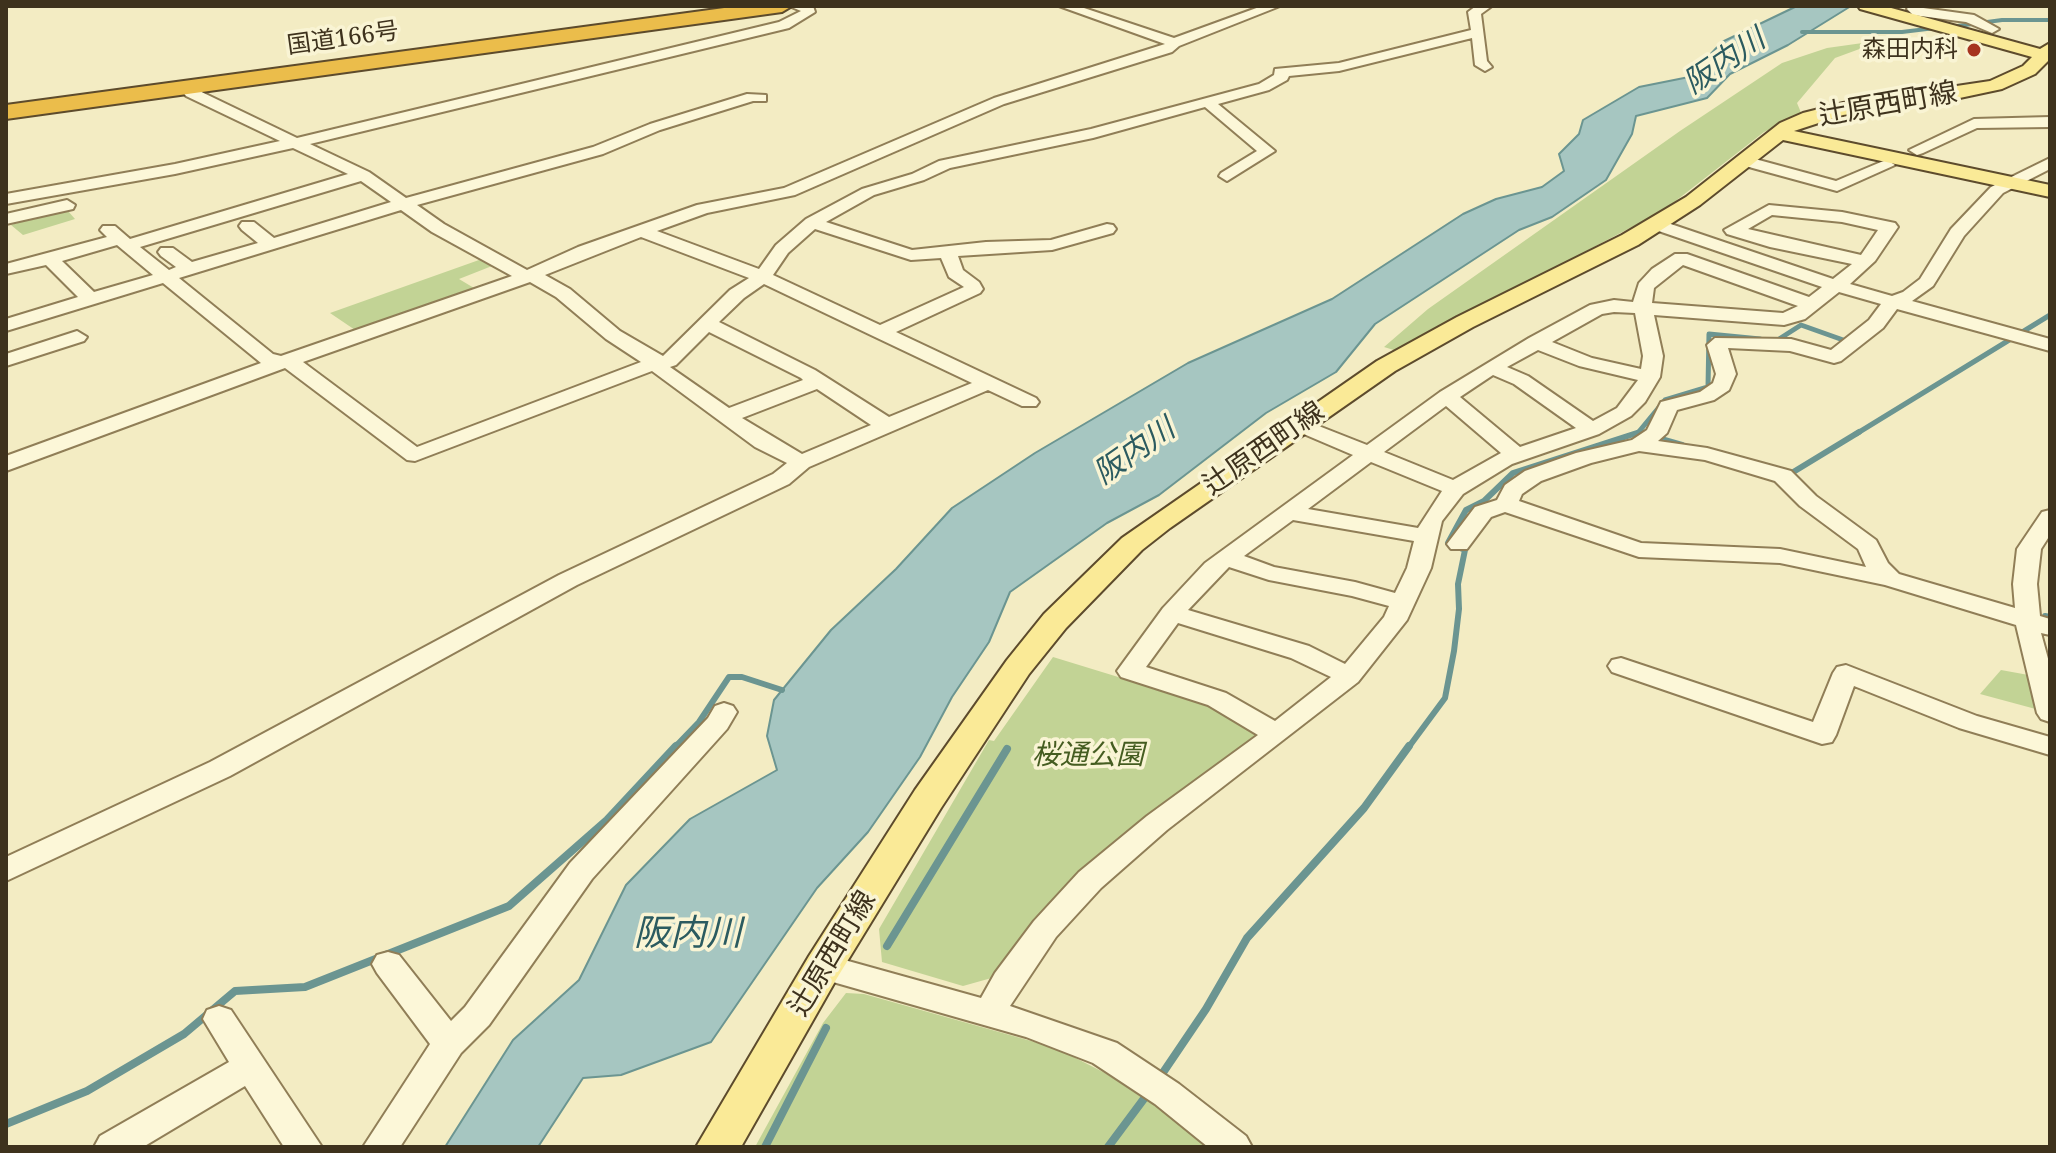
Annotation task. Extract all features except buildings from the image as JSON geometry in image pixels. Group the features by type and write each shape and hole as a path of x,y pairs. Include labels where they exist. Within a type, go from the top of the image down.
{"highway":[{"name":"国道166号","path":"6,112 782,6"}],"main road":[{"path":"1866,6 1971,27 2048,53"},
{"name":"辻原西町線","path":"718,1147 823,967 937,786 1018,667 1055,621 1150,529 1403,356 1656,224 1693,201 1777,133 1826,113 1996,85 2021,75 2048,53"},
{"path":"1777,133 2050,191"}],"street":[{"path":"6,199 297,143 784,25 809,12 809,9 795,6"},
{"path":"1065,6 1174,43"},
{"path":"6,464 529,275 641,231 720,204 789,192 988,105 1167,49 1174,43 1274,6"},
{"path":"1485,67 1480,62 1474,12 1486,6"},
{"path":"1917,6 1913,9 1971,27 1992,29 1989,26"},
{"path":"119,238 266,358 285,361 415,455 656,363 669,361 737,294 763,277 782,249 812,223 868,192 918,177 945,164 1093,133 1264,87 1282,77 1280,72 1339,67 1478,32"},
{"path":"187,89 363,175 402,205 484,255 563,293 663,371 763,442 801,462"},
{"path":"6,325 402,205 480,185 566,157 597,151 655,127 752,97 761,98"},
{"path":"1207,102 1267,151 1227,176"},
{"path":"1917,150 1974,124 2050,122"},
{"path":"1744,161 1837,186 1887,165"},
{"path":"1647,439 1668,406 1707,396 1722,386 1726,374 1717,345 1722,342 1791,345 1834,357 1876,324 1892,302 1910,296 1927,282 1957,233 1997,190 2050,163"},
{"path":"10,274 119,238 363,175"},
{"path":"6,219 67,205 55,191"},
{"path":"1789,198 1733,230 1776,243 1865,262"},
{"path":"746,200 769,209"},
{"path":"1277,734 1217,699 1130,671 1172,613 1213,568 1447,396 1492,367 1602,307 1784,319 1813,305 1865,262 1889,227 1842,217 1769,210"},
{"path":"294,221 311,233"},
{"path":"812,223 911,255 986,247 1052,245 1107,229"},
{"path":"1656,224 1836,286 2050,345"},
{"path":"248,226 272,245"},
{"path":"641,231 763,277 1029,402"},
{"path":"167,252 191,270"},
{"path":"880,332 974,289 970,282 955,273 948,252"},
{"path":"989,1014 1006,982 1045,929 1090,880 1157,823 1349,676 1395,620 1419,568 1426,536 1436,511 1455,489 1489,466 1515,454 1592,430 1624,412 1638,398 1650,377 1653,356 1644,308 1645,287 1651,279 1681,258 1813,305"},
{"path":"50,259 92,300"},
{"path":"708,324 817,381 886,425"},
{"path":"6,360 77,337"},
{"path":"1536,342 1586,362 1650,377"},
{"path":"1492,367 1521,380 1592,430"},
{"path":"727,416 786,396 817,381"},
{"path":"6,870 220,769 568,580 781,479 801,462 988,383"},
{"path":"1447,396 1515,454"},
{"path":"1299,425 1455,489"},
{"path":"1506,504 1513,490 1533,476 1647,439 1783,476 1808,501 1868,545 1877,566 1890,579"},
{"path":"1459,544 1483,512 1506,504 1639,550 1780,556 1890,579 2038,624"},
{"path":"1288,512 1426,536"},
{"path":"2050,517 2029,549 2025,584 2038,624 2050,713"},
{"path":"1228,559 1269,573 1355,589 1404,603"},
{"path":"1172,613 1300,652 1349,676"},
{"path":"1621,666 1822,735 1846,673 1968,722 2050,746"},
{"path":"381,1147 449,1043 477,1016 581,871 718,723 724,712"},
{"path":"388,964 449,1043"},
{"path":"823,967 1069,1038 1105,1053 1156,1087 1234,1147"},
{"path":"219,1019 304,1147"},
{"path":"112,1147 251,1066"}],"green space":[{"path":"1884,40 1835,58 1797,103 1802,115 1764,132 1664,210 1397,351 1384,347 1428,309 1782,63 1827,48"},
{"path":"59,210 68,211 75,219 23,235 11,225"},
{"path":"479,260 492,266 459,279 479,291 361,334 330,313"},
{"name":"桜通公園","path":"1053,657 1203,703 1252,726 1255,738 995,977 963,986 882,962 879,929 989,740 994,741"},
{"path":"2001,670 2034,676 2043,711 1980,694"},
{"path":"846,993 864,994 1056,1048 1160,1107 1210,1147 755,1147 823,1023"}],"water":[{"name":"阪内川","path":"1797,6 1851,6 1788,45 1730,74 1707,98 1636,116 1632,134 1606,180 1552,217 1519,230 1375,324 1336,372 1266,413 1159,495 1107,523 1010,592 989,642 952,697 920,757 868,832 817,888 711,1042 621,1075 583,1078 538,1147 445,1147 513,1040 579,980 626,885 690,819 777,770 767,736 774,700 831,630 896,569 952,508 1035,453 1188,363 1332,299 1463,214 1496,199 1542,187 1564,171 1559,154 1579,134 1583,120 1639,87 1689,77 1722,42"}],"waterway":[{"path":"1950,27 2002,20 2050,20"},
{"path":"1802,32 1902,32 1935,28"},
{"path":"1856,434 2050,315"},
{"path":"1776,341 1801,325 1846,341"},
{"path":"1638,433 1665,400 1708,387 1709,334 1760,339"},
{"path":"1790,474 1859,432"},
{"path":"1408,748 1445,698 1454,651 1459,609 1458,584 1465,550 1448,543 1466,510 1484,501 1513,473 1638,433"},
{"path":"1654,437 1682,445"},
{"path":"2045,616 2050,617"},
{"path":"674,748 699,722 729,677 742,677 782,690"},
{"path":"6,1124 87,1091 184,1034 235,991 305,987 509,906 607,820 676,746"},
{"path":"1158,1080 1206,1009 1247,938 1364,808 1409,746"},
{"path":"887,946 1007,749"},
{"path":"765,1147 826,1028"},
{"path":"1108,1147 1149,1092"}],"place":[{"name":"森田内科","path":"1974,50"}]}
